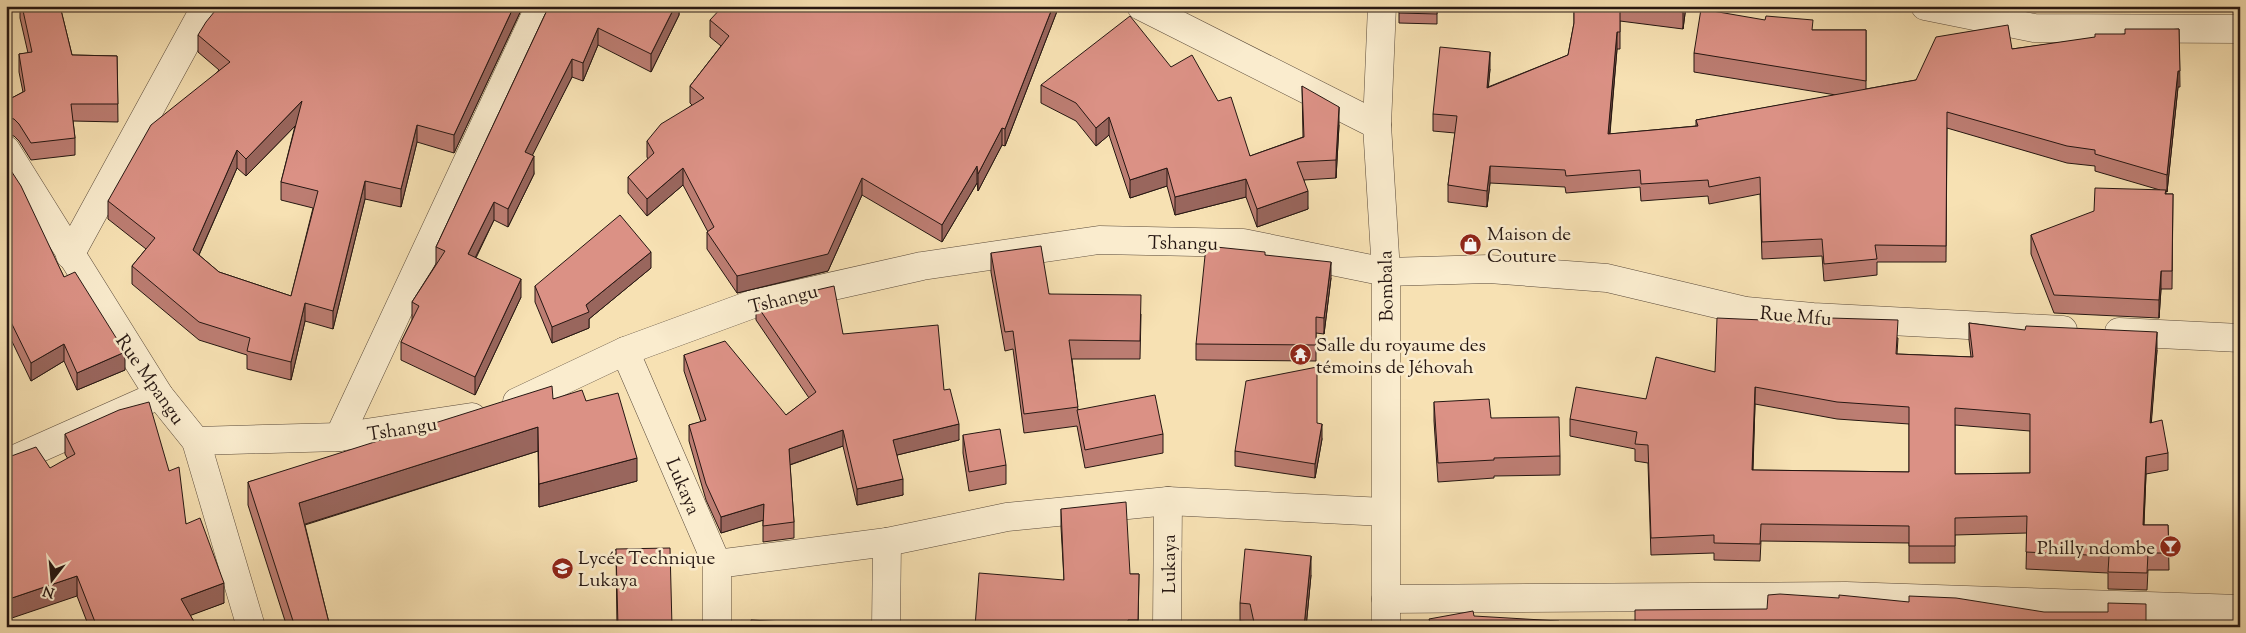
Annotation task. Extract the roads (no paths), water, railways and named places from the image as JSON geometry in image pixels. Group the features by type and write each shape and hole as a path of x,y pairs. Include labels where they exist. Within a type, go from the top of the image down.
{"street":[{"path":"70,255 206,6"},
{"path":"339,437 540,6"},
{"path":"1141,6 1377,125"},
{"name":"Bombala","path":"1382,6 1377,125 1386,272 1384,512 1386,627"},
{"path":"1925,6 2034,28 2240,29"},
{"name":"Rue Mpangu","path":"6,150 159,395 196,441 251,627"},
{"name":"Tshangu","path":"196,441 339,437 486,415 625,351 753,304 922,266 1099,240 1243,243 1386,272"},
{"name":"Rue Mfu","path":"1386,272 1489,269 1607,278 1746,310 1813,317 2240,338"},
{"name":"Lukaya","path":"625,351 717,564 717,627"},
{"path":"6,463 159,395"},
{"path":"717,564 887,542 1007,517 1168,501 1384,512"},
{"name":"Lukaya","path":"1167,627 1168,501"},
{"path":"886,627 887,542"},
{"path":"1386,599 1846,596 2240,610"}],"place":[{"name":"Maison de Couture","path":"1471,244"},
{"name":"Salle du royaume des témoins de Jéhovah","path":"1300,355"},
{"name":"Philly ndombe","path":"2171,547"},
{"name":"Lycée Technique Lukaya","path":"562,568"}]}
